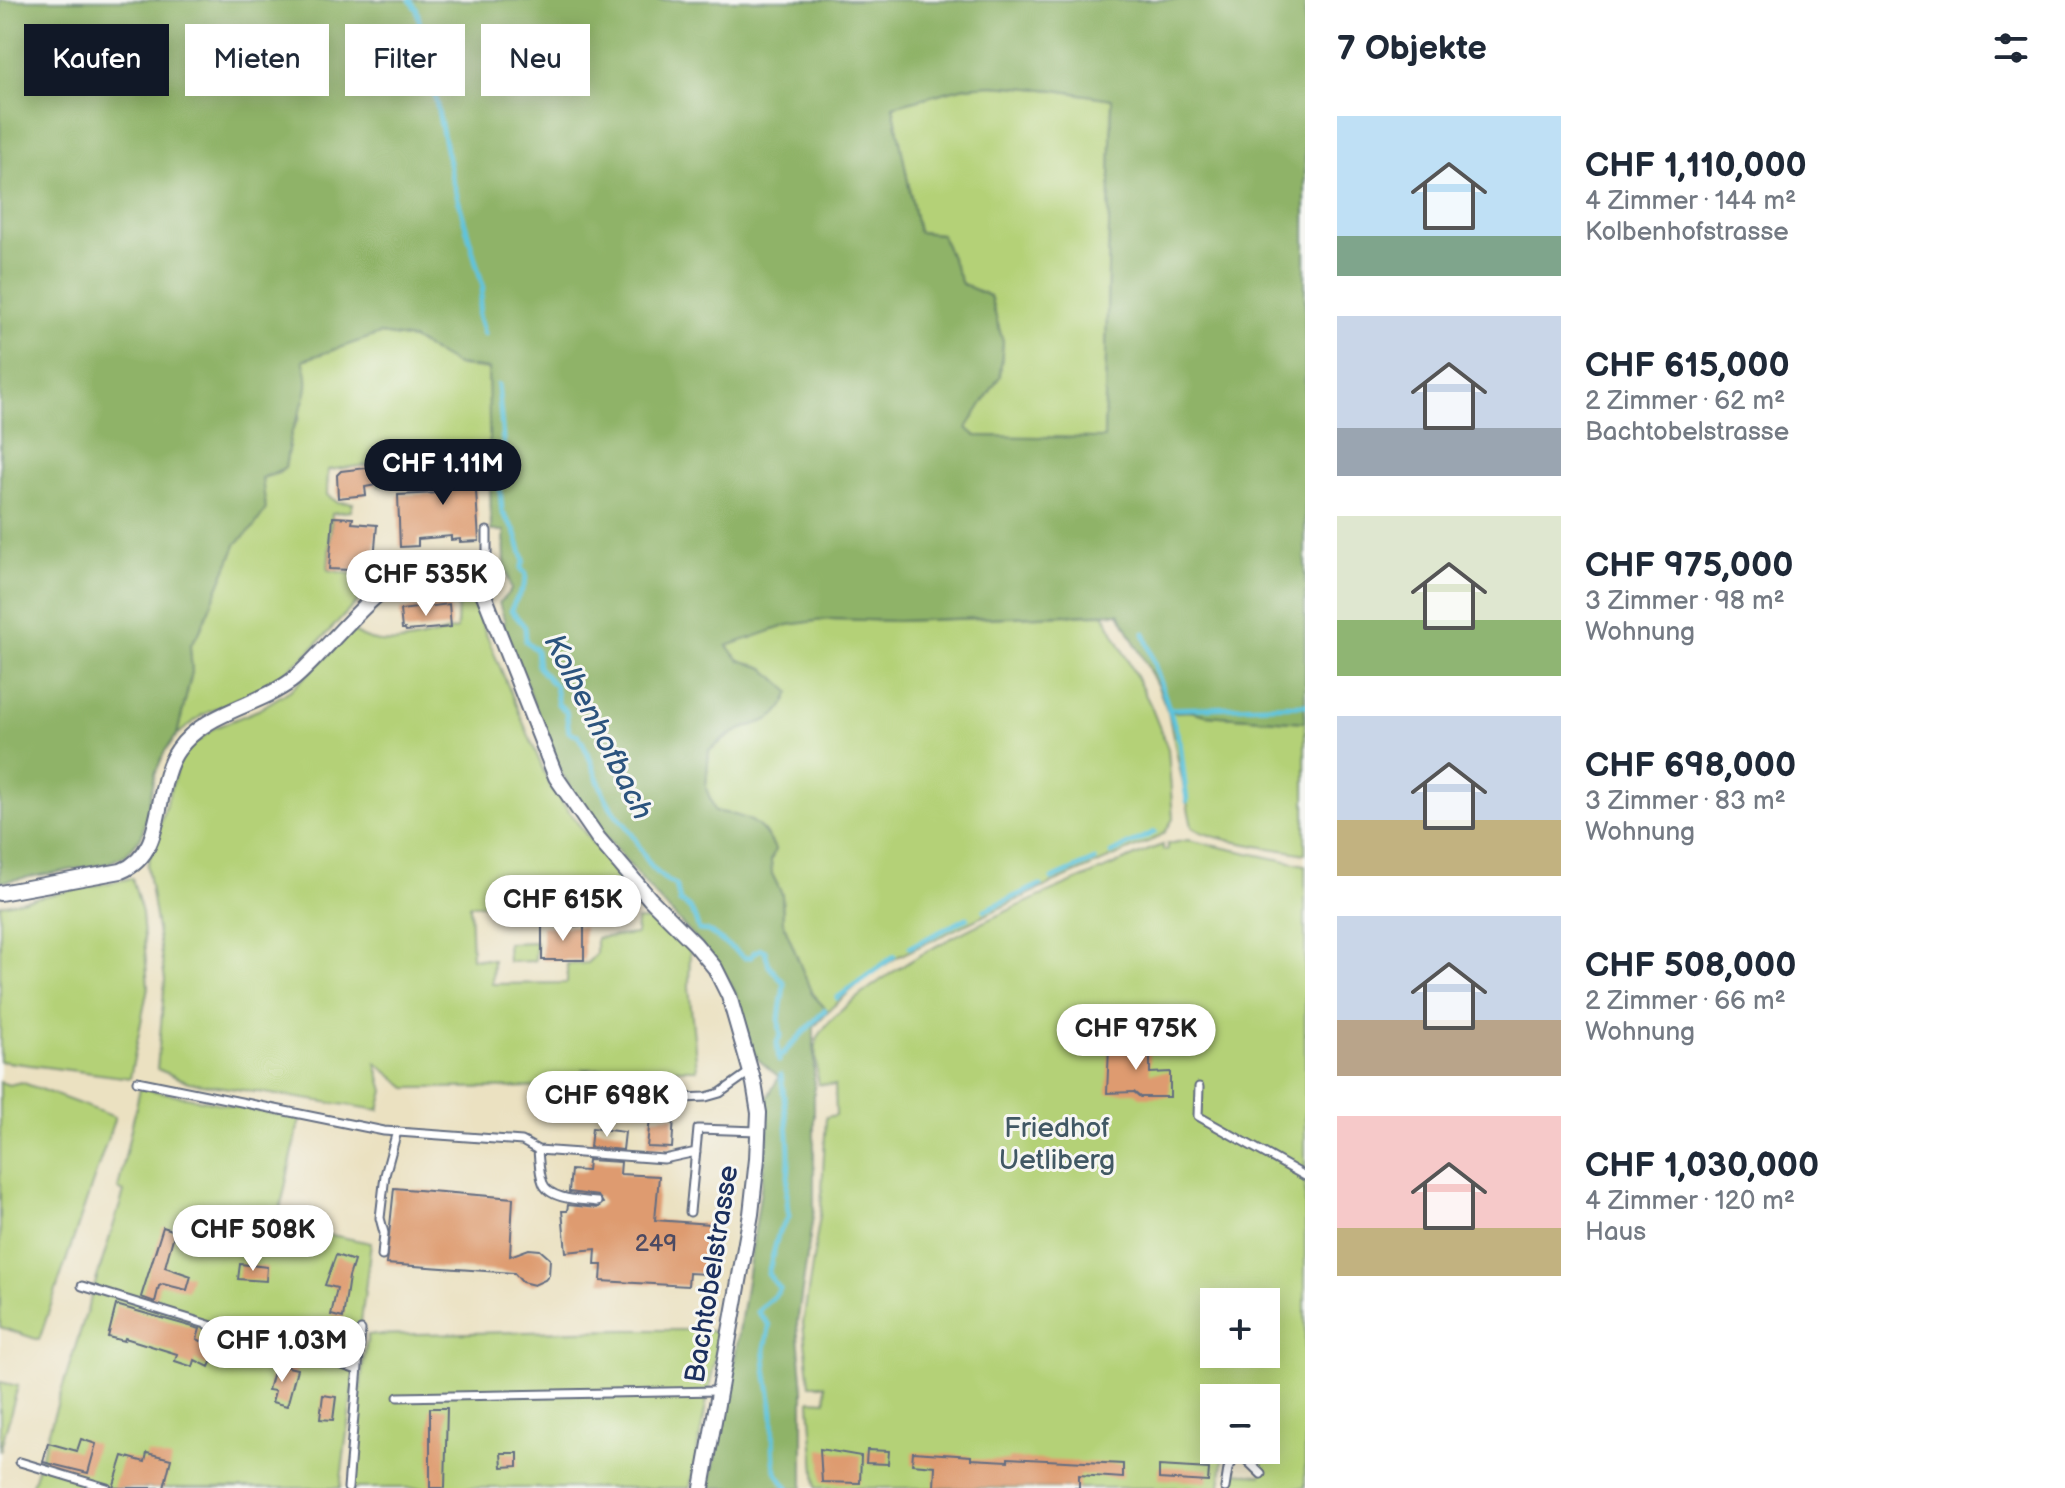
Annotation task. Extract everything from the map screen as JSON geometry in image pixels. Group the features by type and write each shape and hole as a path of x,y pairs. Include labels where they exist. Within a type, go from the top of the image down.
{"street":[{"path":"0,893 121,871 138,862 145,855 154,833 166,770 190,736 205,725 274,693 289,682 305,670 381,591 417,566 429,562 449,562 471,574"},
{"name":"Bachtobelstrasse","path":"471,574 487,602 556,777 590,828 650,899 715,968 729,996 751,1071 758,1104 751,1214 702,1488"}],"lane":[{"path":"471,574 487,555 487,531"},
{"path":"589,1102 706,1097 720,1093 751,1071"},
{"path":"137,1081 369,1128 522,1141 538,1150 664,1159 696,1152"},
{"path":"1199,1087 1198,1116 1305,1176"},
{"path":"690,1212 698,1129 758,1131"},
{"path":"382,1256 384,1233 380,1218 385,1175 397,1131"},
{"path":"538,1150 542,1180 548,1190 562,1196 597,1202"},
{"path":"82,1286 281,1344"},
{"path":"348,1488 361,1330"},
{"path":"331,1361 357,1370"},
{"path":"398,1397 721,1391"},
{"path":"20,1462 107,1488"},
{"path":"1225,1488 1230,1464"},
{"path":"1251,1464 1261,1474"}],"green space":[{"path":"0,0 1305,0 1305,722 1206,715 1190,711 1168,712 1119,613 898,621 830,619 788,625 727,646 739,660 764,668 790,692 774,717 732,734 709,750 706,788 715,811 758,825 775,849 771,861 772,874 782,894 783,922 812,994 828,1011 814,1027 814,1209 797,1324 803,1389 803,1488 709,1488 736,1351 758,1209 768,1136 767,1098 779,1077 754,1056 737,996 720,965 594,823 562,774 502,624 505,622 499,603 511,590 505,565 504,531 491,531 488,369 457,365 412,339 380,334 303,360 307,390 291,435 285,468 262,478 266,509 253,528 237,543 200,631 190,646 192,672 177,735 165,751 155,774 142,836 126,855 106,864 0,882","holes":["992,85 1112,99 1104,438 976,436 967,428 1000,376 1003,342 990,296 962,284 941,234 918,232 893,106 965,87"]},
{"path":"992,85 1112,99 1104,439 976,436 966,428 1000,376 1003,342 990,296 962,284 941,234 918,232 893,106 965,87"},
{"path":"380,334 412,339 460,366 488,369 491,446 471,447 471,453 433,454 431,486 378,486 376,464 328,470 327,495 337,502 353,503 351,511 332,513 328,570 357,575 363,582 360,599 305,656 271,683 202,715 177,735 192,672 190,646 200,631 237,542 253,528 262,478 285,468 291,433 299,418 303,360"},
{"path":"432,573 449,575 468,591 550,786 624,885 567,902 470,905 472,958 493,960 492,984 567,983 567,964 587,963 596,954 596,938 636,934 637,920 659,921 690,951 689,987 697,1069 584,1069 616,1087 407,1088 376,1063 384,1091 379,1110 189,1082 157,1069 165,980 147,866 181,755 214,728 258,710 292,689 353,631 364,638 390,643 457,629 458,599 391,597 401,585"},
{"path":"1104,614 1150,704 1168,749 1173,819 1165,832 899,956 865,978 828,1011 812,994 783,922 782,894 772,874 771,861 775,849 758,825 715,811 706,788 709,751 735,732 770,719 790,693 764,668 739,660 726,646 788,625 830,619 898,621"},
{"path":"1190,711 1206,715 1305,722 1305,854 1229,840 1192,827 1168,712"},
{"name":"Friedhof Uetliberg","path":"1188,840 1305,865 1305,1488 1231,1488 1232,1473 1261,1475 1262,1464 1280,1464 1280,1384 1200,1384 1200,1464 1223,1464 1220,1488 816,1488 810,1400 826,1401 825,1385 810,1385 803,1323 821,1209 826,1117 836,1115 835,1085 818,1084 816,1053 819,1036 853,1001 925,952 1001,914 1154,848 1163,845 1163,850 1168,850 1167,844"},
{"path":"132,878 142,913 148,987 130,1078 0,1061 0,905"},
{"path":"536,942 535,961 508,962 507,943"},
{"path":"0,1082 9,1085 21,1082 115,1117 39,1340 0,1327"},
{"path":"140,1088 300,1119 277,1224 371,1243 340,1488 31,1488 124,1192 118,1189"},
{"path":"705,1330 720,1333 690,1488 351,1488 368,1335"},
{"path":"0,1382 18,1386 0,1451"}],"building":[{"path":"474,458 479,541 460,542 460,539 451,540 451,536 418,539 418,546 400,547 398,495 438,493 436,460"},
{"path":"374,467 376,485 365,487 366,495 338,498 337,475 341,471"},
{"path":"333,517 353,518 352,523 377,525 373,571 329,569"},
{"path":"449,604 451,627 402,629 400,610"},
{"path":"542,926 584,926 584,960 542,960"},
{"path":"1139,1040 1150,1041 1150,1073 1170,1072 1170,1097 1140,1097 1134,1092 1107,1093 1109,1048 1119,1048 1121,1043 1137,1043"},
{"path":"674,1116 672,1148 647,1147 650,1118"},
{"path":"592,1128 625,1132 623,1150 590,1147"},
{"path":"588,1160 621,1162 620,1174 659,1176 655,1220 710,1224 706,1274 689,1273 688,1286 601,1281 602,1265 595,1265 596,1249 566,1252 562,1211 567,1211 568,1205 597,1208 603,1203 598,1196 569,1192 571,1170 587,1171"},
{"path":"394,1188 513,1198 510,1256 529,1249 540,1250 550,1259 549,1275 534,1285 522,1282 514,1273 386,1264"},
{"path":"163,1227 175,1231 165,1267 191,1276 187,1290 163,1284 159,1286 155,1302 141,1297"},
{"path":"336,1255 354,1261 343,1318 331,1315 337,1288 325,1285"},
{"path":"240,1264 267,1267 266,1281 238,1279"},
{"path":"116,1305 200,1329 197,1339 217,1349 209,1367 195,1360 193,1367 175,1361 177,1354 125,1338 124,1341 108,1337"},
{"path":"329,1341 347,1346 344,1359 326,1355"},
{"path":"275,1364 297,1369 287,1406 272,1402 275,1391 268,1390"},
{"path":"323,1395 336,1397 333,1420 320,1419"},
{"path":"430,1408 447,1408 445,1488 430,1488"},
{"path":"81,1439 96,1444 88,1473 43,1462 48,1443 77,1451"},
{"path":"820,1449 861,1456 860,1483 822,1482"},
{"path":"867,1450 889,1451 888,1464 866,1463"},
{"path":"913,1452 971,1456 971,1459 1123,1464 1123,1478 1079,1475 1079,1488 934,1487 935,1466 912,1464"},
{"path":"147,1453 171,1459 164,1488 113,1488 123,1456 145,1462"},
{"path":"501,1453 518,1453 518,1466 502,1467"},
{"path":"1159,1466 1209,1469 1208,1482 1159,1479"}],"waterway":[{"name":"Kolbenhofbach","path":"410,0 417,10 452,178 483,287 478,316 484,334"},
{"name":"Kolbenhofbach","path":"498,385 504,451 499,478 502,512 515,531 524,560 521,569 526,574 511,610 525,627 526,641 536,650 538,667 555,686 558,704 566,711 569,732 578,735 609,804 649,863 660,876 676,885 680,902 691,910 699,930 708,931 745,958 761,949 765,951 769,966 784,983 779,1016 781,1035 777,1042 779,1061"},
{"path":"1144,633 1180,742 1187,801"},
{"path":"1169,709 1305,705"},
{"path":"1111,853 1155,832"},
{"path":"1052,879 1095,860"},
{"path":"985,910 1040,885"},
{"path":"910,947 967,918"},
{"path":"837,998 894,956"},
{"path":"779,1058 825,1010"},
{"name":"Kolbenhofbach","path":"781,1075 788,1138 789,1217 779,1231 768,1274 780,1289 758,1312 769,1325 765,1358 775,1467 788,1488"}]}
